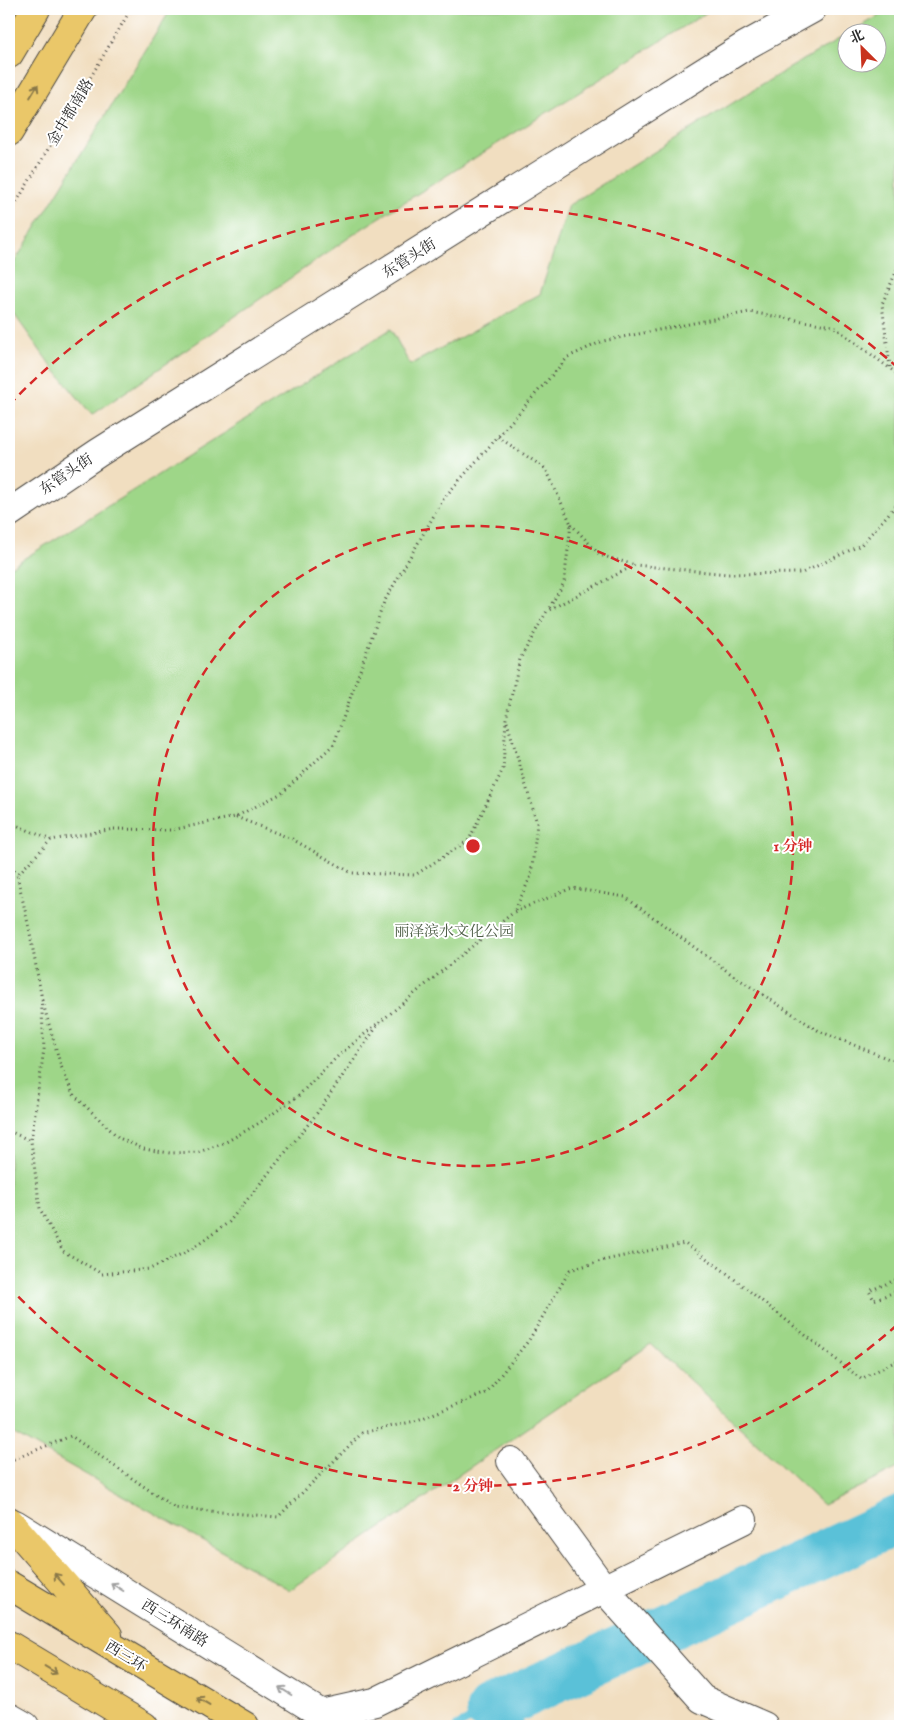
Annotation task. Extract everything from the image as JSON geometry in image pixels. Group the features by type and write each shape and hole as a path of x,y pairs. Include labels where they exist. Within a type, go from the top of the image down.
{"main road":[{"path":"9,54 36,9"},
{"path":"9,132 83,9"},
{"path":"9,1521 126,1655"},
{"name":"西三环","path":"9,1584 244,1726"},
{"path":"9,1645 144,1726"}],"street":[{"name":"东管头街","path":"9,513 98,454 736,51 812,9"},
{"path":"511,1461 604,1588 702,1699 764,1726"},
{"path":"331,1720 375,1702 743,1520"},
{"name":"西三环南路","path":"9,1521 331,1720"},
{"path":"9,1717 25,1726"}],"path":[{"name":"金中都南路","path":"9,215 131,9"},
{"path":"890,368 882,304 900,263"},
{"path":"9,822 51,840 114,830 171,830 235,816 282,793 334,744 384,602 444,498 568,358 602,340 749,312 833,326 900,376"},
{"path":"498,437 546,469 571,524 600,555 635,564 728,574 802,573 861,545 900,501"},
{"path":"235,816 292,839 352,873 415,875 469,840 503,769 506,719 520,659 564,583 571,524"},
{"path":"548,611 635,564"},
{"path":"506,719 537,823 531,876 514,912"},
{"path":"16,874 51,840"},
{"path":"9,862 16,874 29,928 41,994 61,1066 73,1094 119,1138 144,1149 170,1153 199,1152 226,1142 261,1122 298,1096 338,1056 514,912 572,888 625,897 727,971 819,1031 888,1059 900,1061"},
{"path":"41,994 44,1049 31,1141 40,1209 63,1251 102,1274 150,1268 192,1250 229,1222 315,1116 380,1022"},
{"path":"9,1131 31,1141"},
{"path":"9,1462 71,1436 176,1508 278,1517 362,1433 415,1420 486,1393 529,1340 570,1270 605,1260 685,1243 724,1271 861,1378 900,1359"},
{"path":"900,1278 869,1291 874,1300 900,1290"}],"green space":[{"path":"171,9 712,9 363,228 92,415 49,363 9,307 9,271"},
{"name":"丽泽滨水文化公园","path":"891,9 900,9 900,1467 823,1505 651,1344 290,1590 9,1431 9,568 391,329 410,365 540,294 569,205 836,41 836,72 886,72 886,22 868,22"}],"waterway":[{"path":"490,1710 900,1519"},
{"path":"457,1726 490,1710 521,1726"}]}
